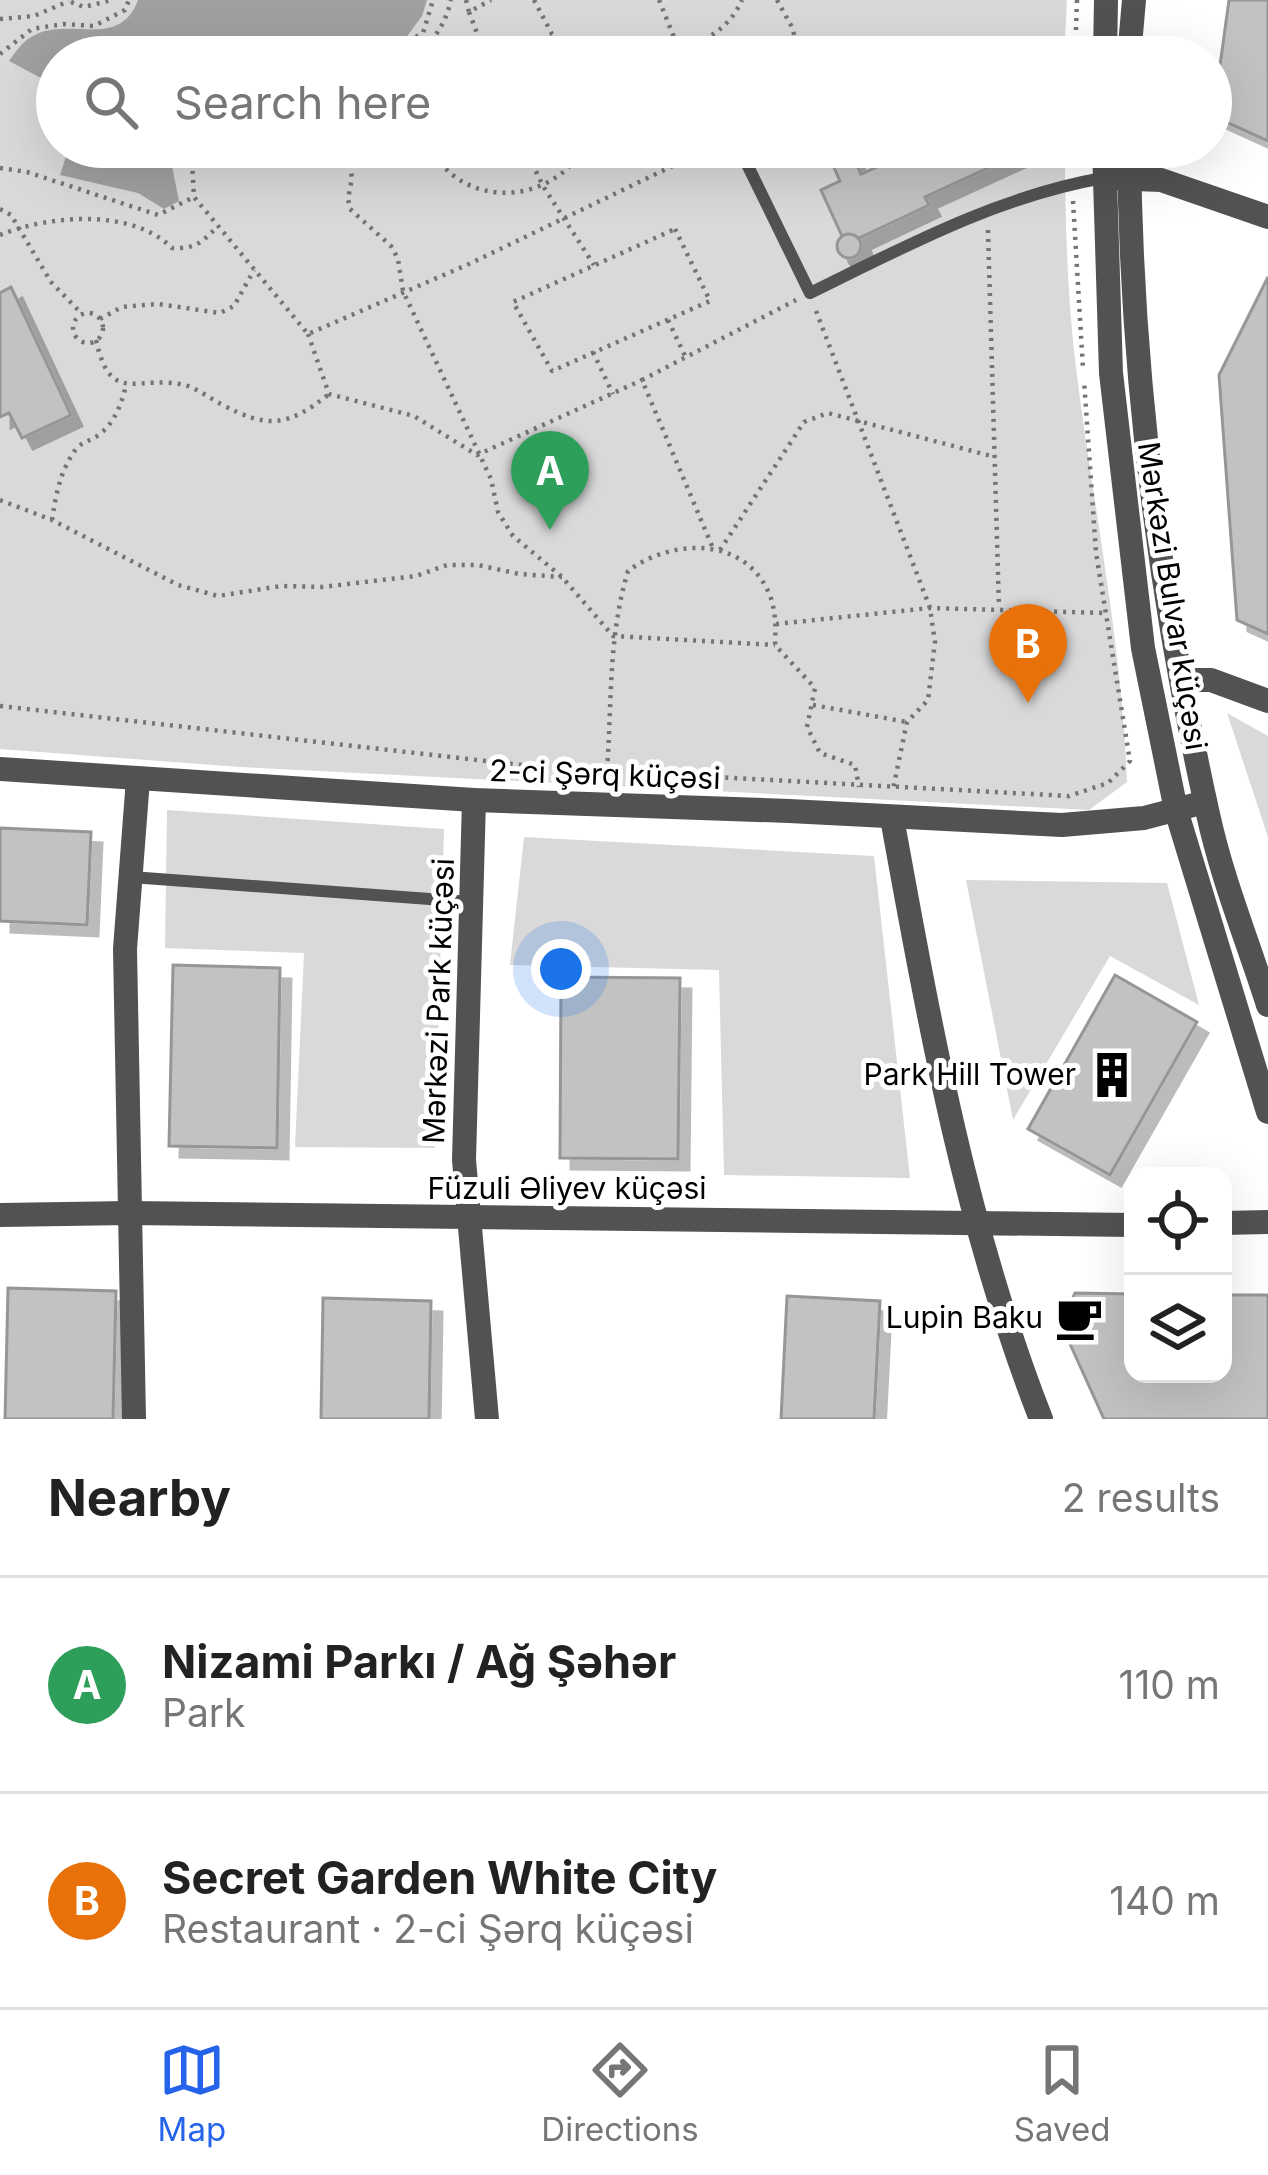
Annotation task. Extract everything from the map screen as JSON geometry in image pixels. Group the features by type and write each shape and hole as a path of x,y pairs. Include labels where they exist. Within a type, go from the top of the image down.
{"street":[{"path":"1105,36 1106,0"},
{"path":"1131,36 1134,0"},
{"name":"Mərkəzi Bulvar küçəsi","path":"1103,168 1111,373 1143,648 1176,810 1268,1112"},
{"name":"Mərkəzi Bulvar küçəsi","path":"1130,168 1138,369 1160,556 1205,802 1268,1005"},
{"path":"1103,178 1161,180 1268,218"},
{"path":"1183,680 1211,680 1268,701"},
{"name":"2-ci Şərq küçəsi","path":"0,769 474,800 1062,825 1144,818 1205,802"},
{"path":"134,1419 125,949 138,779"},
{"name":"Mərkəzi Park küçəsi","path":"474,800 464,1160 487,1419"},
{"path":"892,818 938,1074 976,1221 1041,1419"},
{"name":"Füzuli Əliyev küçəsi","path":"0,1215 1124,1225"},
{"path":"1232,1223 1268,1222"}],"lane":[{"path":"749,168 809,292 938,230 1071,184 1103,178"},
{"path":"130,877 473,902"}],"path":[{"path":"0,19 34,16 68,0 84,8 112,0"},
{"path":"0,53 32,29 94,26 125,10 129,0"},
{"path":"417,36 424,32 434,0"},
{"path":"434,36 451,0"},
{"path":"466,0 479,36"},
{"path":"470,12 491,0"},
{"path":"534,0 555,36"},
{"path":"659,0 672,36"},
{"path":"713,36 728,24 742,0"},
{"path":"777,0 794,36"},
{"path":"1076,36 1077,0"},
{"path":"0,168 27,172 158,215 194,197"},
{"path":"192,168 194,197 308,334 329,394"},
{"path":"350,168 350,208 391,245 398,259 403,291 491,479 498,512 513,536 562,578 614,636 775,645 815,688 807,727 820,753 855,765 859,787"},
{"path":"448,168 481,190 505,195 543,186 567,168"},
{"path":"534,168 594,266"},
{"path":"308,334 668,168"},
{"path":"0,706 606,772 1069,796 1108,783 1130,761 1096,553 1071,184"},
{"path":"0,196 3,209 51,282 82,314"},
{"path":"987,212 999,608"},
{"path":"157,232 158,215"},
{"path":"0,235 55,220 93,221 157,232 172,248 187,248 199,247 218,226"},
{"path":"675,229 710,301 668,319 552,371 513,302 675,229"},
{"path":"100,319 122,307 158,304 220,314 234,306 254,270"},
{"path":"477,454 642,380 809,292 930,608 935,642 928,700 907,722 893,789"},
{"path":"96,340 81,341 74,334 74,320 91,313 100,319 103,328 96,340 102,370 127,384 190,387 267,424 292,419 329,394 414,416 477,454"},
{"path":"668,319 686,358"},
{"path":"593,352 613,394"},
{"path":"642,380 712,546"},
{"path":"52,520 61,474 80,444 100,434 110,422 122,405 127,384"},
{"path":"719,550 805,422 828,413 995,457"},
{"path":"0,500 52,520 178,584 218,596 281,586 322,587 416,576 447,565 562,578"},
{"path":"606,772 614,636 628,572 644,559 675,549 712,546 746,566 766,586 776,624 775,645"},
{"path":"776,624 930,608 1106,613"},
{"path":"811,705 907,722"}],"shaded area":[{"path":"0,0 1067,0 1065,36 36,36 36,168 1065,168 1072,333 1113,623 1127,782 1089,810 240,767 0,749"},
{"path":"138,0 427,0 407,36 36,36 36,75 9,61 37,34 107,28 130,15"},
{"path":"62,168 172,168 179,201 164,209 138,193 60,175"},
{"path":"1227,713 1268,736 1268,837"},
{"path":"167,810 444,829 435,1148 295,1147 304,953 165,948"},
{"path":"524,837 874,856 910,1178 724,1175 719,970 510,965"},
{"path":"966,880 1167,883 1199,1005 1110,956 1013,1120"}],"building":[{"path":"1229,0 1268,0 1268,141 1232,125 1232,36 1224,36"},
{"path":"834,168 858,168 861,174 875,168 988,168 925,197 929,205 859,238 842,236 821,190 840,181"},
{"path":"849,234 858,237 858,255 849,258 840,255 837,246 840,237"},
{"path":"1268,277 1268,634 1237,620 1219,375"},
{"path":"11,287 71,415 22,438 9,413 0,417 0,293"},
{"path":"0,828 91,832 87,925 0,921"},
{"path":"173,965 280,968 277,1148 169,1146"},
{"name":"Park Hill Tower","path":"1115,975 1197,1022 1110,1175 1028,1129"},
{"path":"561,977 680,978 678,1159 560,1158"},
{"path":"8,1288 116,1291 113,1419 5,1419"},
{"path":"1075,1293 1124,1294 1124,1383 1232,1383 1232,1295 1268,1295 1268,1419 1104,1419 1061,1324"},
{"path":"787,1296 880,1301 874,1419 781,1419"},
{"path":"323,1298 431,1301 429,1419 321,1419"}],"place":[{"name":"Nizami Parkı / Ağ Şəhər","path":"550,530"},
{"name":"Secret Garden White City","path":"1028,703"},
{"name":"Park Hill Tower","path":"1112,1075"},
{"name":"Lupin Baku","path":"1079,1318"}]}
